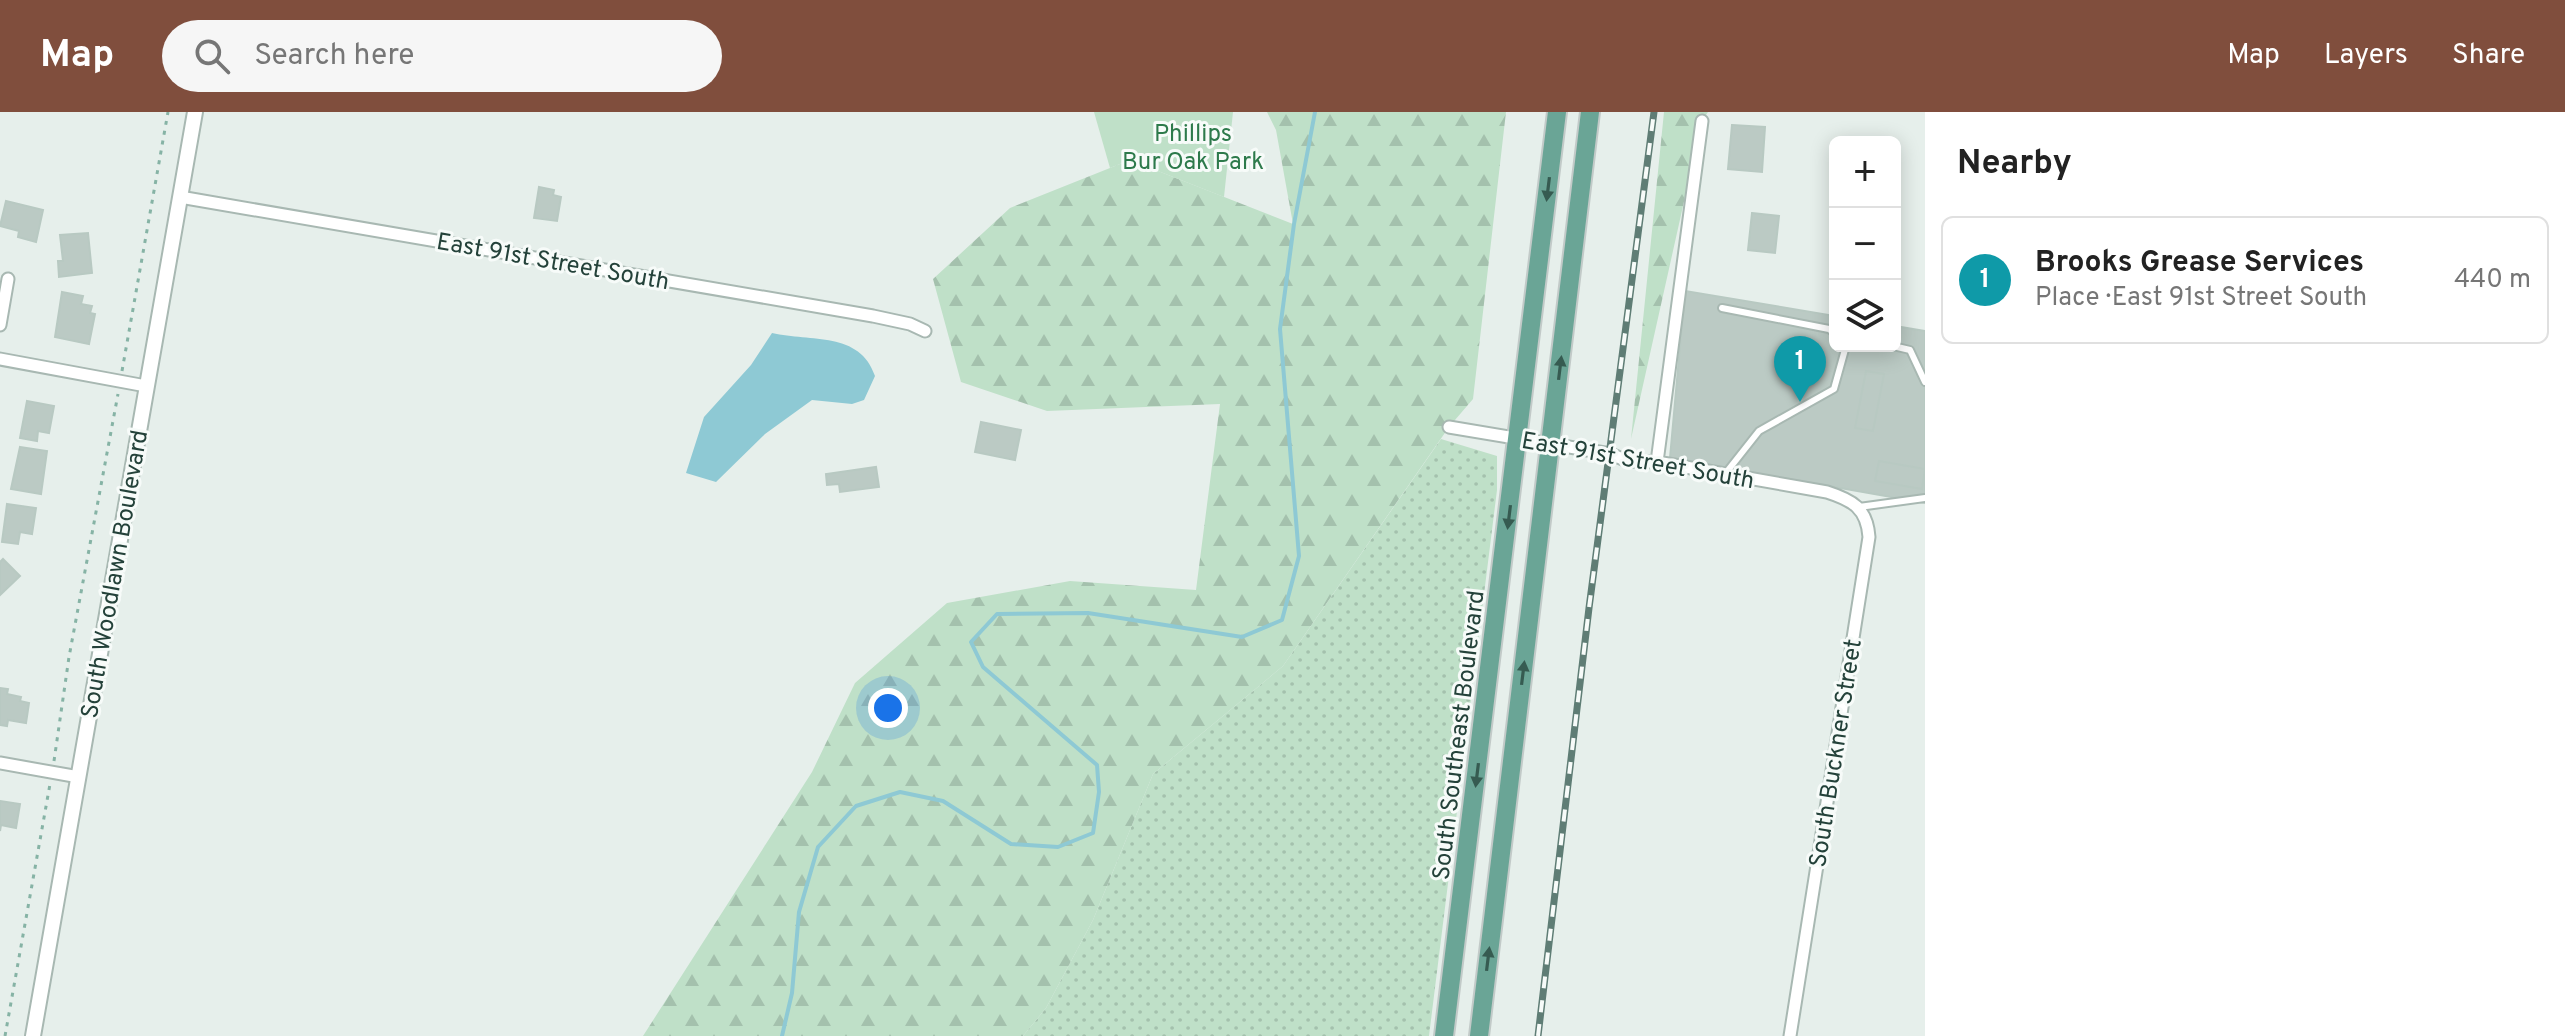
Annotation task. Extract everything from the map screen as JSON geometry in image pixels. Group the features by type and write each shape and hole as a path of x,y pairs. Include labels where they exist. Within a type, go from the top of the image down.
{"main road":[{"name":"South Southeast Boulevard","path":"1444,1036 1557,112"},
{"path":"1479,1036 1590,112"}],"street":[{"name":"South Woodlawn Boulevard","path":"33,1036 195,112"},
{"path":"1657,462 1704,116"},
{"name":"East 91st Street South","path":"180,197 873,316 910,324 925,331"},
{"path":"0,325 8,279"},
{"path":"0,359 146,386"},
{"name":"East 91st Street South","path":"1449,427 1611,454 1627,461 1657,462 1827,492 1851,499 1859,507"},
{"name":"South Buckner Street","path":"1790,1036 1869,537 1859,507"},
{"path":"0,763 79,777"}],"lane":[{"path":"1722,308 1829,329"},
{"path":"1901,348 1910,350 1925,382"},
{"path":"1725,474 1759,431 1834,389 1844,352"},
{"path":"1859,507 1925,498"}],"path":[{"path":"5,1036 69,657 168,112"}],"green space":[{"name":"Phillips Bur Oak Park","path":"1094,112 1233,112 1224,197 1130,160 1110,168"},
{"path":"1267,112 1506,112 1473,399 1449,427 1283,666 1153,774 1093,920 1046,1008 1023,1036 643,1036 812,772 855,683 947,603 1070,581 1196,590 1220,404 1047,411 961,382 933,279 1010,208 1130,160 1293,224 1276,130"},
{"path":"1664,112 1708,112 1702,121 1631,439"},
{"path":"1441,439 1497,456 1497,490 1429,1036 1023,1036 1046,1008 1093,920 1153,774 1283,666"}],"water":[{"path":"772,333 832,341 858,352 875,376 864,400 852,404 812,400 765,434 716,482 686,473 704,417 751,365"}],"building":[{"path":"1732,125 1765,127 1762,172 1728,169"},
{"path":"539,187 554,190 553,195 561,197 557,221 534,218"},
{"path":"6,201 43,210 36,242 18,237 19,231 0,226"},
{"path":"1752,213 1779,216 1775,253 1748,250"},
{"path":"88,233 92,273 59,277 58,261 63,261 60,235"},
{"path":"1685,291 1829,315 1829,352 1901,352 1901,327 1925,331 1925,503 1670,458"},
{"path":"62,292 83,296 81,304 92,306 90,313 95,314 89,344 55,337"},
{"path":"1866,371 1884,374 1873,431 1855,428"},
{"path":"27,401 54,406 49,433 38,431 37,441 20,438"},
{"path":"981,422 1021,430 1015,460 975,452"},
{"path":"20,447 47,451 41,494 11,489"},
{"path":"1879,461 1925,469 1922,489 1875,481"},
{"path":"876,467 879,487 840,492 839,484 827,485 826,474"},
{"path":"7,504 36,508 32,534 20,532 18,544 2,542"},
{"path":"3,559 20,576 0,595 0,562"},
{"path":"0,688 8,689 7,694 21,697 20,701 29,703 26,723 8,720 7,726 0,725"},
{"path":"0,801 20,804 16,828 1,825 0,831"}],"waterway":[{"path":"782,1036 792,993 799,912 818,847 856,806 900,792 943,801 1011,844 1058,847 1093,833 1099,792 1097,765 983,667 971,642 997,614 1088,613 1242,637 1282,620 1299,556 1280,329 1294,224 1315,112"}],"railway":[{"path":"1538,1036 1589,608 1654,112"}],"place":[{"name":"Brooks Grease Services","path":"1800,402"}]}
